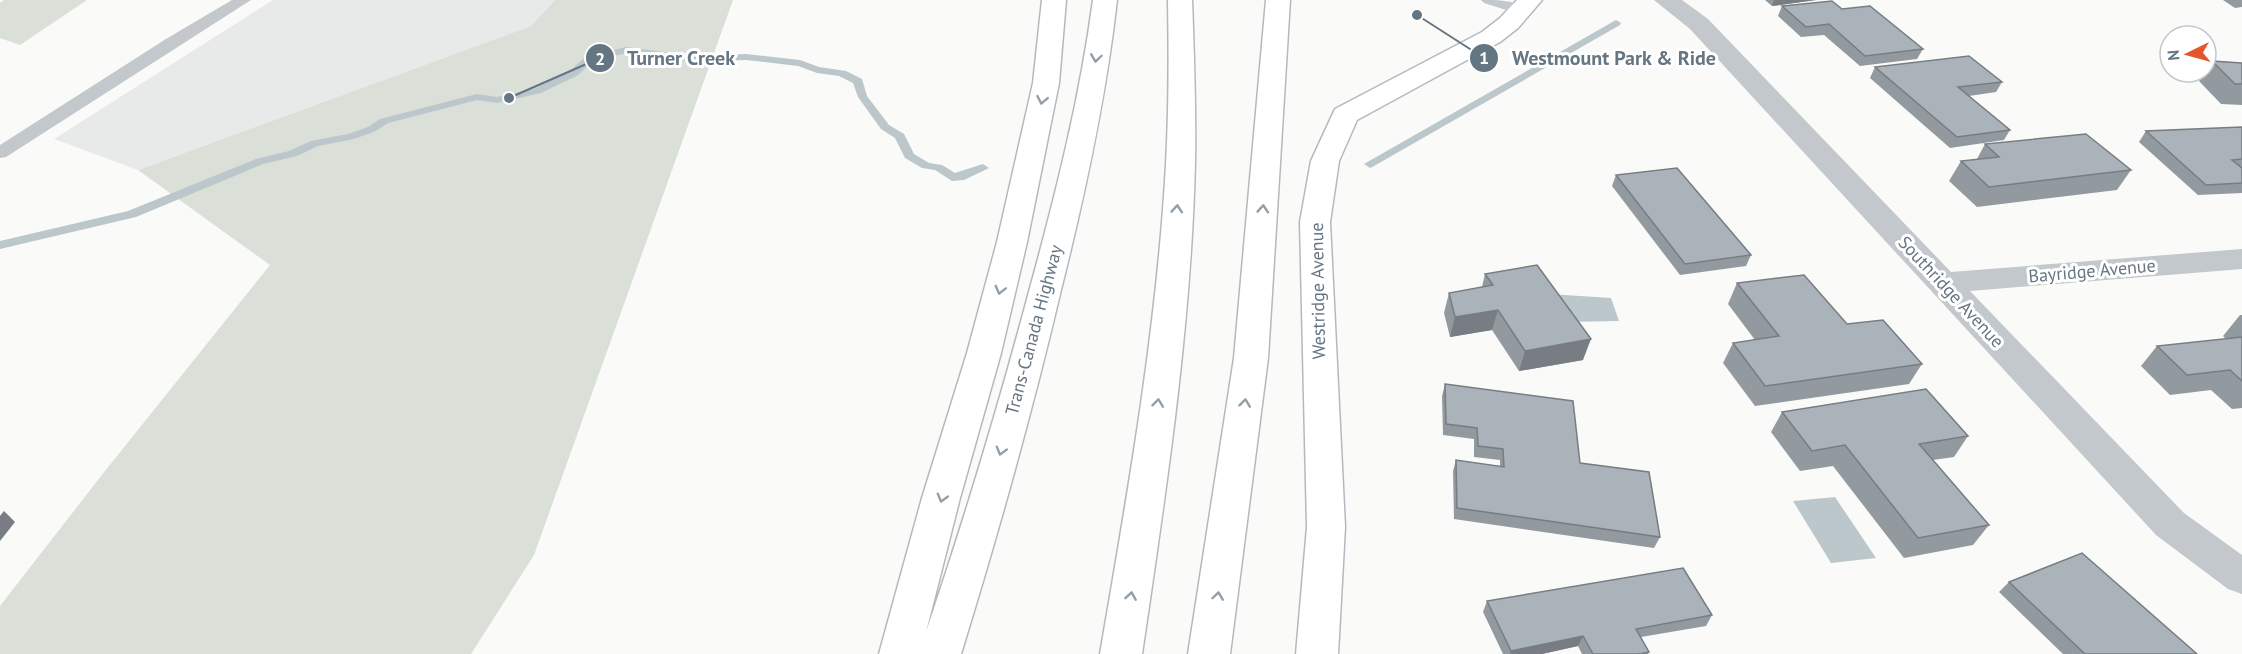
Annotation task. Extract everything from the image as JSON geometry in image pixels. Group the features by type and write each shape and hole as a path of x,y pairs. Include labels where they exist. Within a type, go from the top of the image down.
{"main road":[{"path":"900,654 941,498 984,353 1012,242 1046,83 1054,0"},
{"name":"Trans-Canada Highway","path":"939,654 994,477 1054,260 1080,150 1105,0"},
{"path":"1121,654 1148,482 1173,261 1182,82 1180,0"},
{"path":"1209,654 1251,358 1278,0"},
{"name":"Westridge Avenue","path":"1317,654 1326,527 1315,222 1325,161 1345,115 1491,37 1509,23 1526,5"}],"street":[{"name":"Southridge Avenue","path":"1666,0 1699,24 2170,524 2242,577"},
{"name":"Bayridge Avenue","path":"1943,283 2242,259"}],"lane":[{"path":"0,153 172,42 243,0"},
{"path":"1489,0 1526,5"}],"shaded area":[{"path":"4,0 87,0 20,45 0,38 0,3"},
{"path":"273,0 555,0 531,26 138,170 54,139"},
{"path":"555,0 733,0 534,555 471,654 0,654 0,606 270,265 138,170 531,26"},
{"path":"1549,294 1611,298 1619,321 1564,322"},
{"path":"1835,497 1876,558 1831,563 1793,501"}],"building":[{"path":"1832,1 1842,9 1870,6 1923,49 1865,56 1829,24 1806,27 1782,6"},
{"path":"1969,56 2002,82 1958,87 2010,130 1957,137 1875,67"},
{"path":"2218,61 2242,63 2242,84 2235,84 2218,67"},
{"path":"2242,127 2242,159 2232,160 2242,168 2242,183 2206,185 2146,131"},
{"path":"2086,134 2131,170 1989,187 1961,161 1999,157 1985,144"},
{"path":"1677,168 1751,255 1685,264 1616,175"},
{"path":"1537,265 1591,339 1525,351 1498,310 1455,317 1449,293 1493,285 1485,274"},
{"path":"1804,275 1847,324 1883,320 1922,364 1765,386 1733,343 1779,336 1737,283"},
{"path":"2242,337 2242,381 2230,370 2187,375 2157,346"},
{"path":"1445,384 1573,401 1580,463 1649,472 1660,537 1457,508 1456,460 1504,467 1503,449 1478,446 1477,428 1446,424"},
{"path":"1926,389 1968,436 1919,444 1989,525 1918,538 1845,445 1812,451 1782,412"},
{"path":"2082,553 2197,654 2085,654 2009,582"},
{"path":"1683,568 1712,615 1636,629 1649,652 1639,654 1593,654 1583,636 1511,651 1487,601"}],"waterway":[{"path":"1370,164 1616,23"},
{"path":"0,245 132,214 260,161 293,154 315,143 350,137 372,129 384,121 477,97 497,100 537,91 574,73 589,59 626,50 694,59 746,57 800,63 817,70 842,73 858,81 863,97 882,124 900,136 909,156 926,166 938,167 952,177 960,177 983,168"}],"place":[{"name":"Westmount Park & Ride","path":"1417,15"},
{"name":"Turner Creek","path":"509,98"}]}
